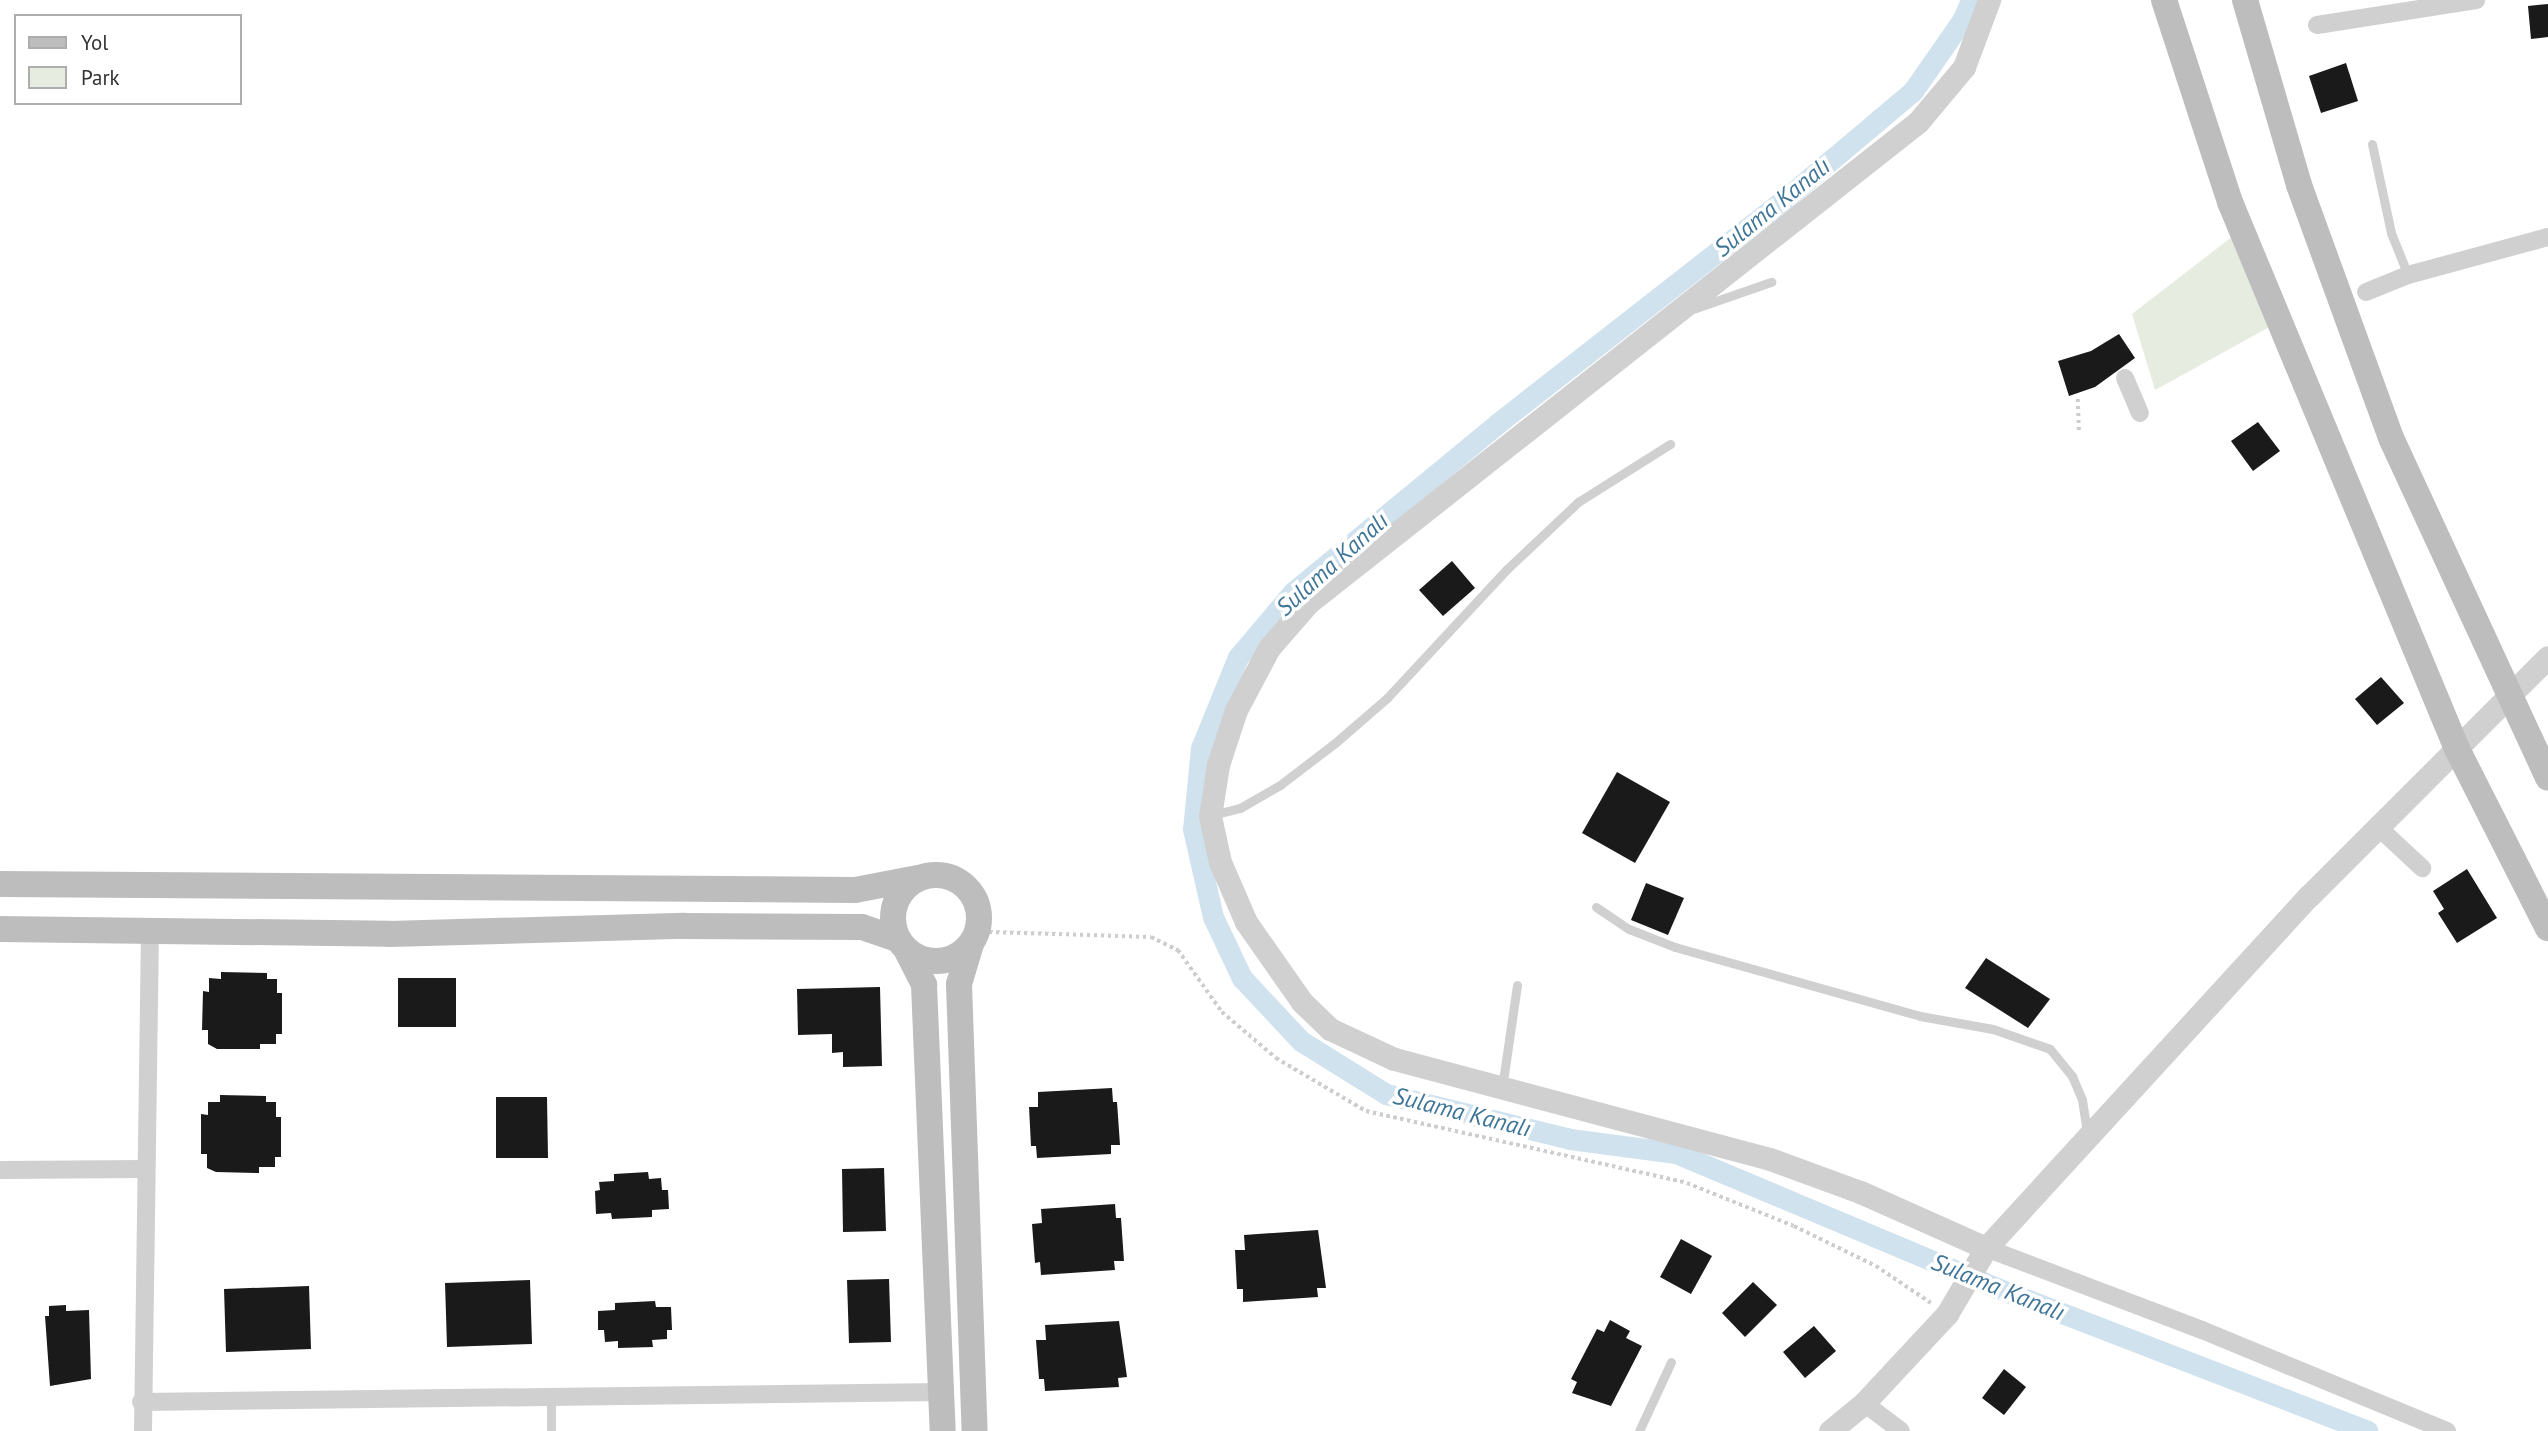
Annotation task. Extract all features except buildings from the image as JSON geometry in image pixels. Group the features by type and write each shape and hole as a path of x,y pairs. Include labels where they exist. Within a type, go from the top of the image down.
{"main road":[{"path":"2164,0 2230,202 2457,749 2548,928"},
{"path":"2245,0 2299,185 2392,440 2512,694 2548,778"},
{"path":"0,884 855,890 918,878 947,876 960,881 977,904 974,938 959,984 975,1431"},
{"path":"918,878 897,897 892,926 924,985 943,1431"},
{"path":"0,929 150,927 389,934 684,926 862,927 933,961 947,960 974,938"}],"street":[{"path":"1989,0 1964,67 1918,122 1665,318 1308,603 1269,648 1236,710 1218,765 1210,816 1220,862 1245,922 1302,1002 1331,1029 1394,1059 1502,1090 1759,1155 1860,1192 1982,1255 2202,1330 2447,1431"},
{"path":"2317,26 2476,0"},
{"path":"2366,292 2408,275 2548,237"},
{"path":"2125,378 2140,413"},
{"path":"1830,1431 1864,1402 1952,1306 1982,1255 2376,827 2548,657"},
{"path":"2376,827 2422,869"},
{"path":"143,1431 141,1402 144,1169 150,927"},
{"path":"0,1170 144,1169"},
{"path":"141,1402 942,1392"},
{"path":"1864,1402 1901,1431"}],"lane":[{"path":"2372,144 2391,233 2408,275"},
{"path":"1665,318 1772,282"},
{"path":"1210,816 1240,808 1270,791 1335,743 1387,698 1507,569 1578,502 1670,444"},
{"path":"1597,907 1629,929 1675,947 1920,1016 1993,1029 2050,1049 2072,1076 2082,1100 2088,1138"},
{"path":"1502,1090 1517,985"},
{"path":"1639,1431 1671,1362"},
{"path":"551,1397 551,1431"}],"path":[{"path":"2078,399 2079,431"},
{"path":"974,938 1151,937 1178,950 1222,1012 1276,1058 1366,1111 1687,1183 1794,1226 1952,1306"}],"green space":[{"path":"2233,236 2273,325 2155,390 2132,314"}],"waterway":[{"name":"Sulama Kanalı","path":"1971,0 1963,19 1913,91 1786,198 1497,424 1293,592 1238,657 1201,748 1193,829 1213,917 1242,978 1301,1041 1386,1094 1570,1139 1676,1153 1997,1288 2367,1431"}]}
